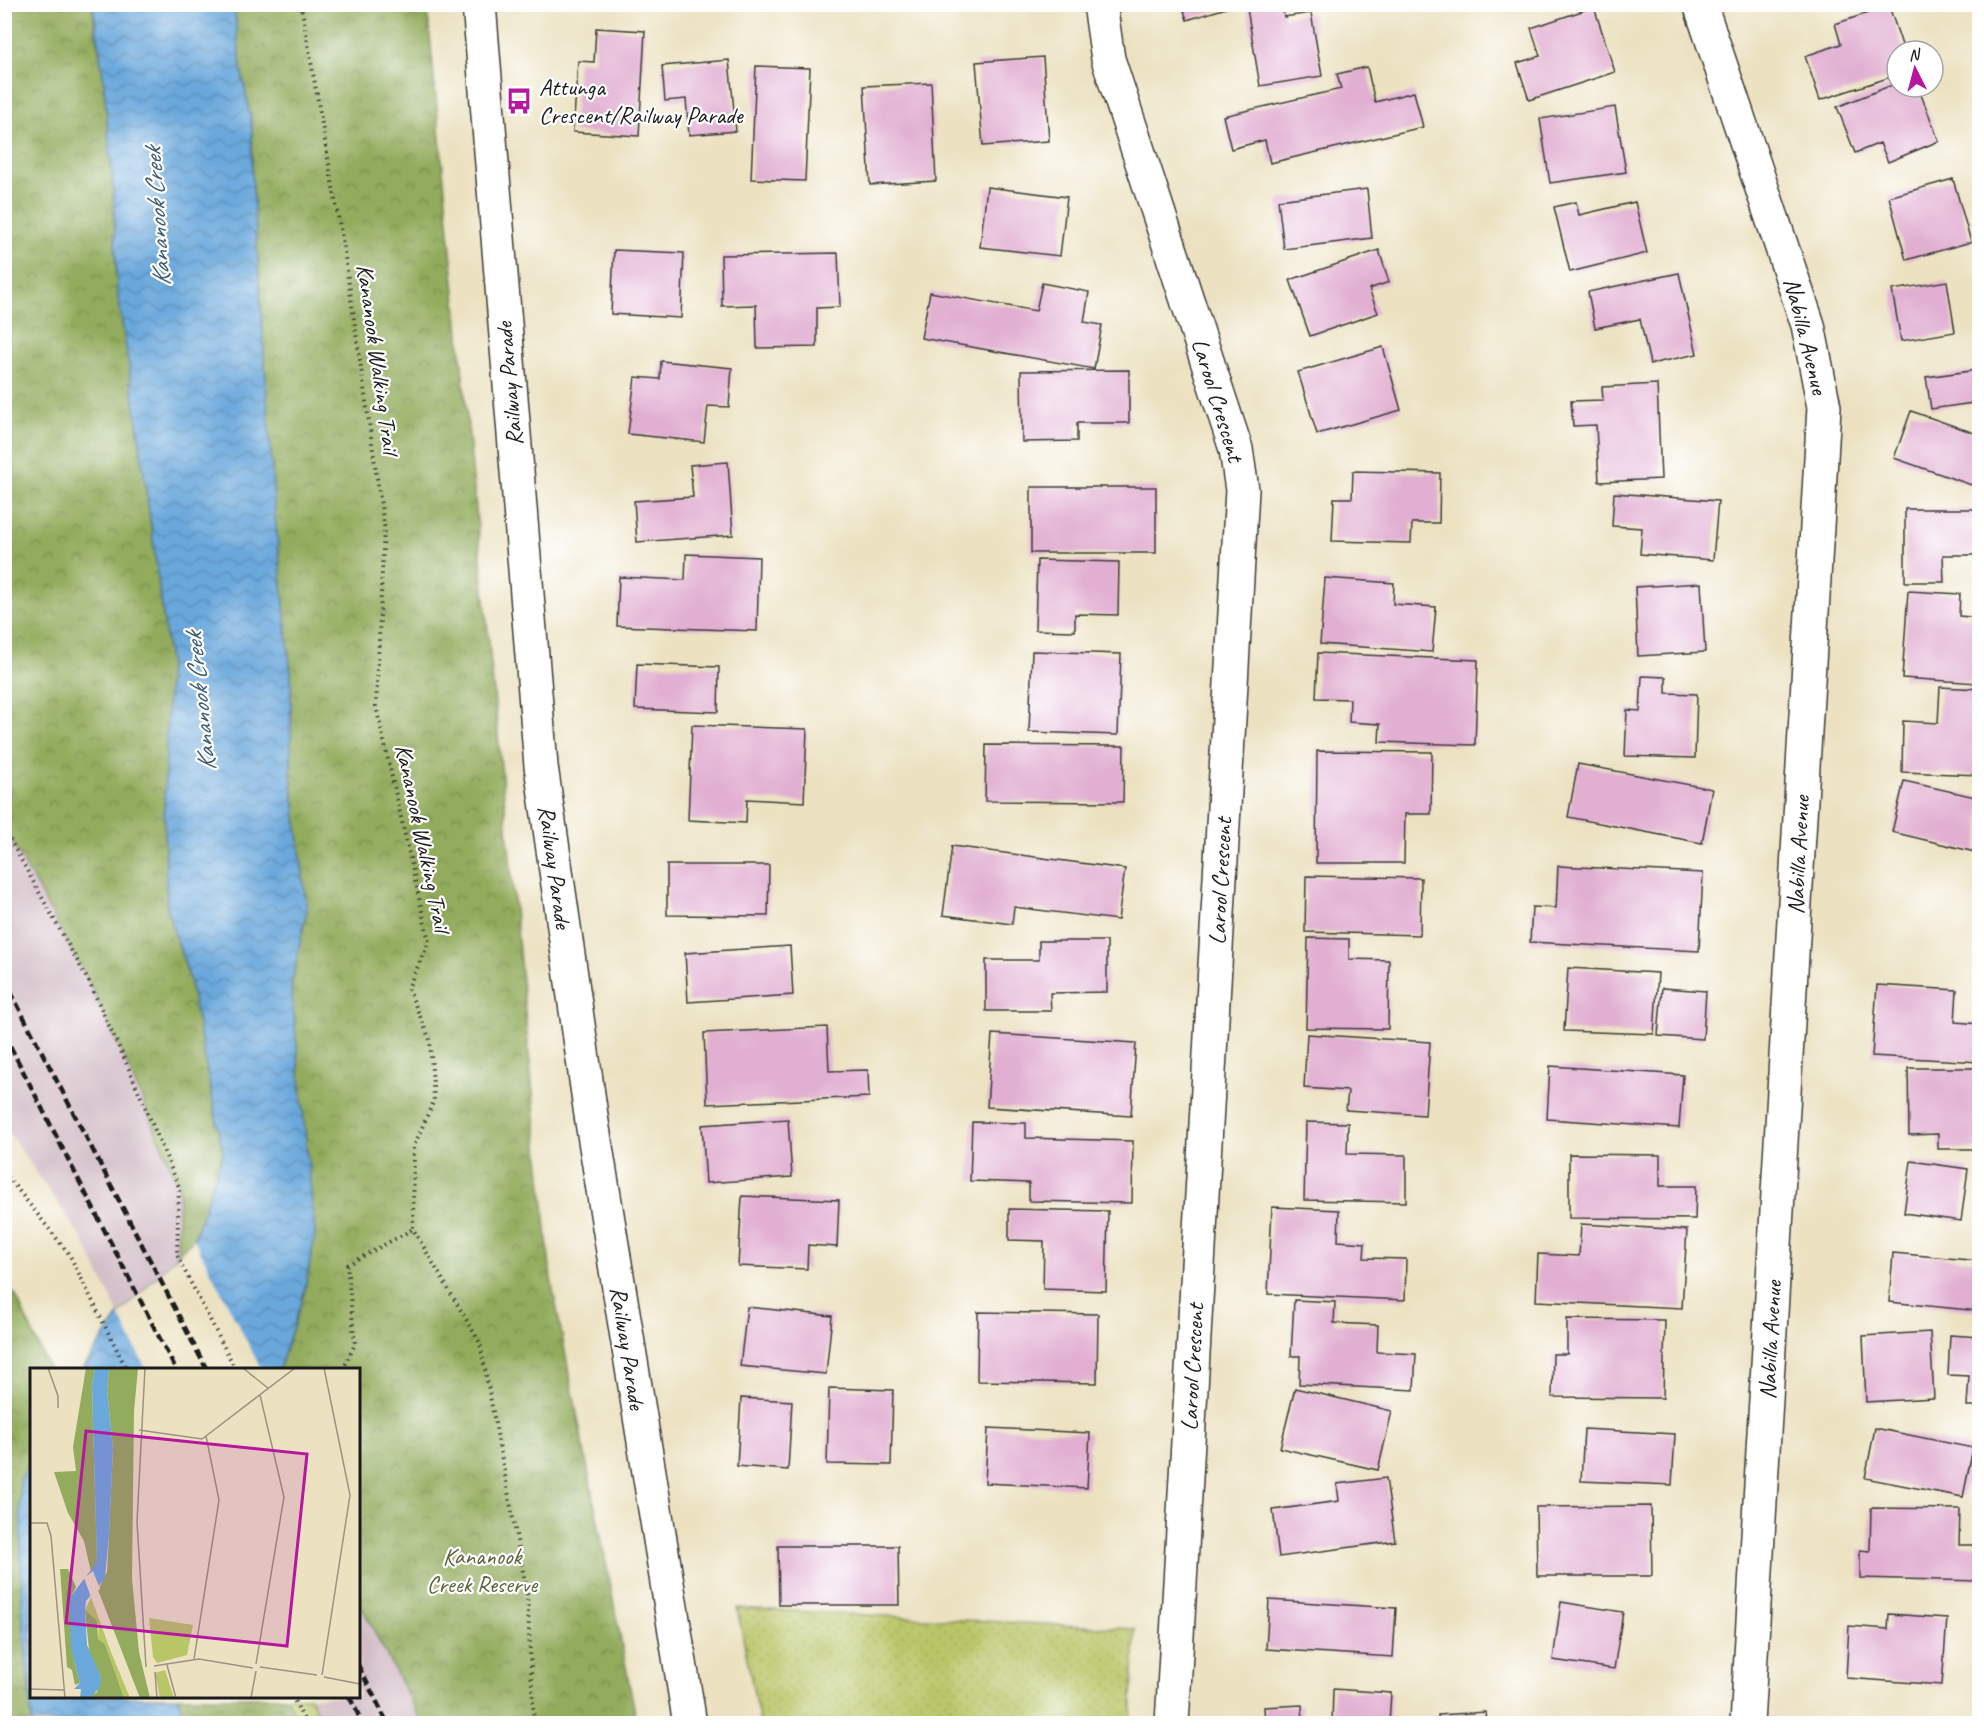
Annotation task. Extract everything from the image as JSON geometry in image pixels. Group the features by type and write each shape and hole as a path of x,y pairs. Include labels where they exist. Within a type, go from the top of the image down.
{"street":[{"name":"Railway Parade","path":"479,4 541,766 593,1134 690,1724"},
{"name":"Larool Crescent","path":"1077,4 1108,59"},
{"name":"Larool Crescent","path":"1100,4 1108,59 1236,449 1242,490 1172,1724"},
{"name":"Nabilla Avenue","path":"1700,4 1808,325 1824,407 1747,1724"}],"path":[{"name":"Kananook Walking Trail","path":"301,4 344,250 384,526 376,706 429,942 408,988 430,1040 434,1100 414,1146 413,1229"},
{"path":"4,829 89,982 129,1069 179,1187 177,1256 236,1368"},
{"path":"4,1172 69,1254 126,1368"},
{"path":"344,1368 355,1344 346,1265 413,1229 480,1343 526,1593 534,1724"},
{"path":"293,1698 306,1724"}],"shaded area":[{"path":"4,829 89,982 179,1187 177,1256 119,1315 83,1240 5,1127"},
{"path":"360,1604 422,1723 323,1723 310,1698 360,1698"}],"green space":[{"path":"4,5 92,5 103,75 113,184 117,289 169,660 164,811 167,909 189,977 223,1153 194,1239 177,1256 179,1187 89,982 5,829"},
{"name":"Kananook Creek Reserve","path":"234,5 427,5 551,1279 637,1723 422,1723 360,1604 360,1368 279,1368 304,1294 315,1235 291,986 307,910 291,774 291,674 275,516 252,174 252,126 241,68"},
{"path":"4,1281 16,1296 49,1368 30,1368 30,1461 20,1481 22,1608 32,1723 5,1723"},
{"path":"737,1608 1135,1629 1131,1723 760,1723"},
{"path":"179,1698 287,1698 294,1713 293,1723 183,1723"},
{"path":"287,1698 310,1698 323,1723 293,1723 294,1713"}],"water":[{"name":"Kananook Creek","path":"93,5 234,5 241,68 252,126 252,174 275,516 291,674 291,774 307,910 291,986 315,1235 304,1293 279,1368 83,1368 119,1315 194,1239 223,1153 189,977 167,909 164,811 169,660 117,289 113,184 103,75"},
{"path":"30,1461 30,1698 179,1698 183,1723 32,1723 22,1608 20,1481"}],"pier":[{"path":"194,1239 260,1368 146,1368 119,1315"}],"building":[{"path":"1182,4 1236,4 1236,5 1187,20"},
{"path":"1282,4 1284,17 1311,13 1322,76 1260,86 1247,8"},
{"path":"1889,6 1900,39 1885,39 1885,79 1820,100 1805,56 1841,44 1835,24"},
{"path":"1594,7 1615,72 1529,100 1517,63 1540,56 1531,28"},
{"path":"596,28 645,31 639,136 573,132 578,61 594,62"},
{"path":"1043,57 1049,141 983,146 976,62"},
{"path":"729,60 736,131 689,135 686,99 665,101 662,66"},
{"path":"756,66 810,68 805,181 751,179"},
{"path":"1367,67 1375,102 1414,92 1423,127 1270,163 1265,140 1231,149 1223,116 1341,89 1337,74"},
{"path":"931,83 936,181 870,185 864,86"},
{"path":"1885,88 1885,99 1923,99 1939,141 1888,162 1880,143 1855,153 1837,107"},
{"path":"1615,107 1626,172 1550,183 1540,119"},
{"path":"1953,179 1971,242 1906,260 1889,197"},
{"path":"987,187 1067,197 1060,256 980,247"},
{"path":"1367,189 1372,238 1284,249 1278,200"},
{"path":"1576,202 1579,215 1635,202 1647,253 1570,272 1554,207"},
{"path":"614,250 684,253 681,318 611,314"},
{"path":"1379,250 1389,282 1369,289 1378,313 1310,336 1290,280"},
{"path":"838,253 840,307 817,308 817,347 757,348 756,305 722,306 721,255"},
{"path":"1679,273 1697,354 1650,364 1640,319 1595,328 1588,292"},
{"path":"1947,281 1955,332 1901,341 1892,290"},
{"path":"1042,283 1089,292 1084,322 1102,325 1094,369 921,338 930,292 1036,311"},
{"path":"1383,347 1401,410 1317,434 1298,372"},
{"path":"1980,348 1980,402 1931,409 1926,377 1977,370 1974,349"},
{"path":"661,361 732,368 729,407 708,406 704,442 628,434 635,377 660,379"},
{"path":"1129,370 1129,423 1077,423 1077,441 1022,442 1021,371"},
{"path":"1657,384 1661,479 1599,482 1596,425 1573,426 1571,401 1603,400 1602,387"},
{"path":"1911,411 1980,435 1980,488 1894,458"},
{"path":"728,462 733,535 637,542 634,501 693,497 690,465"},
{"path":"1353,471 1440,473 1439,523 1412,523 1411,543 1332,541 1334,498 1352,498"},
{"path":"1031,487 1156,487 1156,553 1031,553"},
{"path":"1614,493 1718,501 1713,560 1640,554 1642,528 1612,526"},
{"path":"1905,509 1980,509 1980,555 1943,555 1944,582 1905,582"},
{"path":"686,554 759,557 757,631 617,626 619,577 685,580"},
{"path":"1037,560 1119,562 1118,615 1075,614 1075,631 1035,630"},
{"path":"1325,578 1394,583 1393,604 1436,607 1432,652 1320,644"},
{"path":"1701,583 1705,652 1638,656 1635,587"},
{"path":"1908,591 1960,594 1959,616 1980,618 1978,683 1902,678"},
{"path":"1032,651 1121,654 1118,735 1029,732"},
{"path":"1318,653 1478,660 1475,745 1379,742 1380,724 1349,722 1350,699 1316,698"},
{"path":"637,664 719,667 718,712 635,709"},
{"path":"1642,676 1666,677 1666,693 1697,694 1695,758 1625,756 1627,710 1640,711"},
{"path":"1940,687 1980,689 1980,775 1902,772 1903,721 1938,723"},
{"path":"692,725 807,729 804,802 747,799 746,823 688,820"},
{"path":"986,745 1124,746 1123,802 985,801"},
{"path":"1317,751 1432,752 1431,814 1405,814 1404,863 1316,863"},
{"path":"1578,764 1712,789 1702,843 1568,817"},
{"path":"1904,781 1980,798 1980,833 1975,852 1892,832"},
{"path":"952,846 1125,869 1118,920 1014,907 1012,924 943,915"},
{"path":"667,865 769,865 768,916 667,915"},
{"path":"1558,866 1703,873 1699,951 1530,942 1532,907 1556,908"},
{"path":"1306,876 1421,878 1420,935 1305,932"},
{"path":"1308,938 1349,939 1349,959 1389,960 1388,1029 1306,1028"},
{"path":"1039,941 1107,941 1107,992 1050,993 1051,1011 986,1011 986,960 1039,960"},
{"path":"790,946 793,995 688,1002 685,953"},
{"path":"1568,968 1658,973 1654,1034 1564,1031"},
{"path":"1877,985 1957,990 1955,1022 1980,1024 1980,1062 1872,1056"},
{"path":"1662,988 1706,991 1703,1039 1658,1036"},
{"path":"827,1027 829,1071 868,1070 869,1097 707,1104 704,1033"},
{"path":"992,1034 1136,1043 1131,1116 987,1107"},
{"path":"1307,1034 1430,1042 1425,1115 1346,1110 1348,1091 1304,1088"},
{"path":"1550,1066 1683,1075 1679,1128 1547,1119"},
{"path":"1908,1068 1980,1068 1980,1149 1938,1149 1938,1134 1909,1135"},
{"path":"788,1119 792,1177 706,1183 702,1125"},
{"path":"972,1122 1026,1123 1026,1138 1133,1141 1132,1203 1029,1201 1029,1183 970,1181"},
{"path":"1306,1122 1348,1123 1347,1154 1406,1155 1406,1202 1304,1200"},
{"path":"1569,1154 1660,1155 1660,1186 1696,1186 1695,1219 1569,1218"},
{"path":"1911,1161 1968,1169 1961,1221 1904,1213"},
{"path":"742,1196 839,1200 837,1247 808,1245 807,1269 738,1266"},
{"path":"1272,1207 1339,1210 1338,1241 1365,1243 1364,1258 1406,1259 1405,1300 1268,1294"},
{"path":"1009,1209 1108,1211 1106,1291 1043,1289 1044,1241 1009,1240"},
{"path":"1581,1224 1687,1230 1682,1308 1536,1301 1538,1254 1579,1256"},
{"path":"1893,1253 1980,1261 1979,1311 1889,1302"},
{"path":"1294,1300 1335,1302 1334,1323 1378,1325 1377,1352 1416,1354 1414,1390 1299,1384 1300,1356 1291,1356"},
{"path":"747,1307 832,1316 826,1374 740,1366"},
{"path":"978,1312 1098,1314 1097,1383 977,1381"},
{"path":"1567,1319 1665,1320 1663,1398 1552,1397 1553,1354 1567,1354"},
{"path":"1930,1332 1934,1398 1866,1402 1863,1336"},
{"path":"1950,1335 1980,1337 1980,1406 1967,1406 1969,1376 1948,1375"},
{"path":"829,1388 893,1390 891,1465 827,1464"},
{"path":"1295,1388 1392,1411 1378,1470 1280,1448"},
{"path":"741,1398 792,1401 788,1470 737,1466"},
{"path":"988,1428 1090,1433 1087,1488 985,1483"},
{"path":"1875,1428 1973,1448 1963,1497 1865,1478"},
{"path":"1584,1429 1675,1434 1672,1485 1581,1481"},
{"path":"1386,1478 1395,1541 1279,1557 1273,1510 1339,1501 1337,1484"},
{"path":"1651,1506 1652,1576 1537,1576 1536,1507"},
{"path":"1871,1508 1960,1509 1959,1545 1980,1545 1980,1581 1860,1578 1860,1550 1870,1551"},
{"path":"778,1546 898,1546 899,1605 779,1605"},
{"path":"1269,1600 1396,1608 1393,1657 1266,1649"},
{"path":"1561,1602 1623,1612 1614,1669 1553,1660"},
{"path":"1889,1614 1947,1618 1942,1685 1846,1678 1849,1626 1888,1629"},
{"path":"1333,1689 1391,1693 1389,1724 1332,1724"},
{"path":"1302,1705 1303,1724 1265,1724 1264,1707"},
{"path":"1486,1712 1487,1724 1438,1724 1438,1715"}],"railway":[{"path":"4,979 206,1368"},
{"path":"4,1034 175,1368"},
{"path":"360,1669 388,1724"},
{"path":"350,1698 363,1724"}],"place":[{"name":"Attunga Crescent/Railway Parade","path":"519,101"}]}
